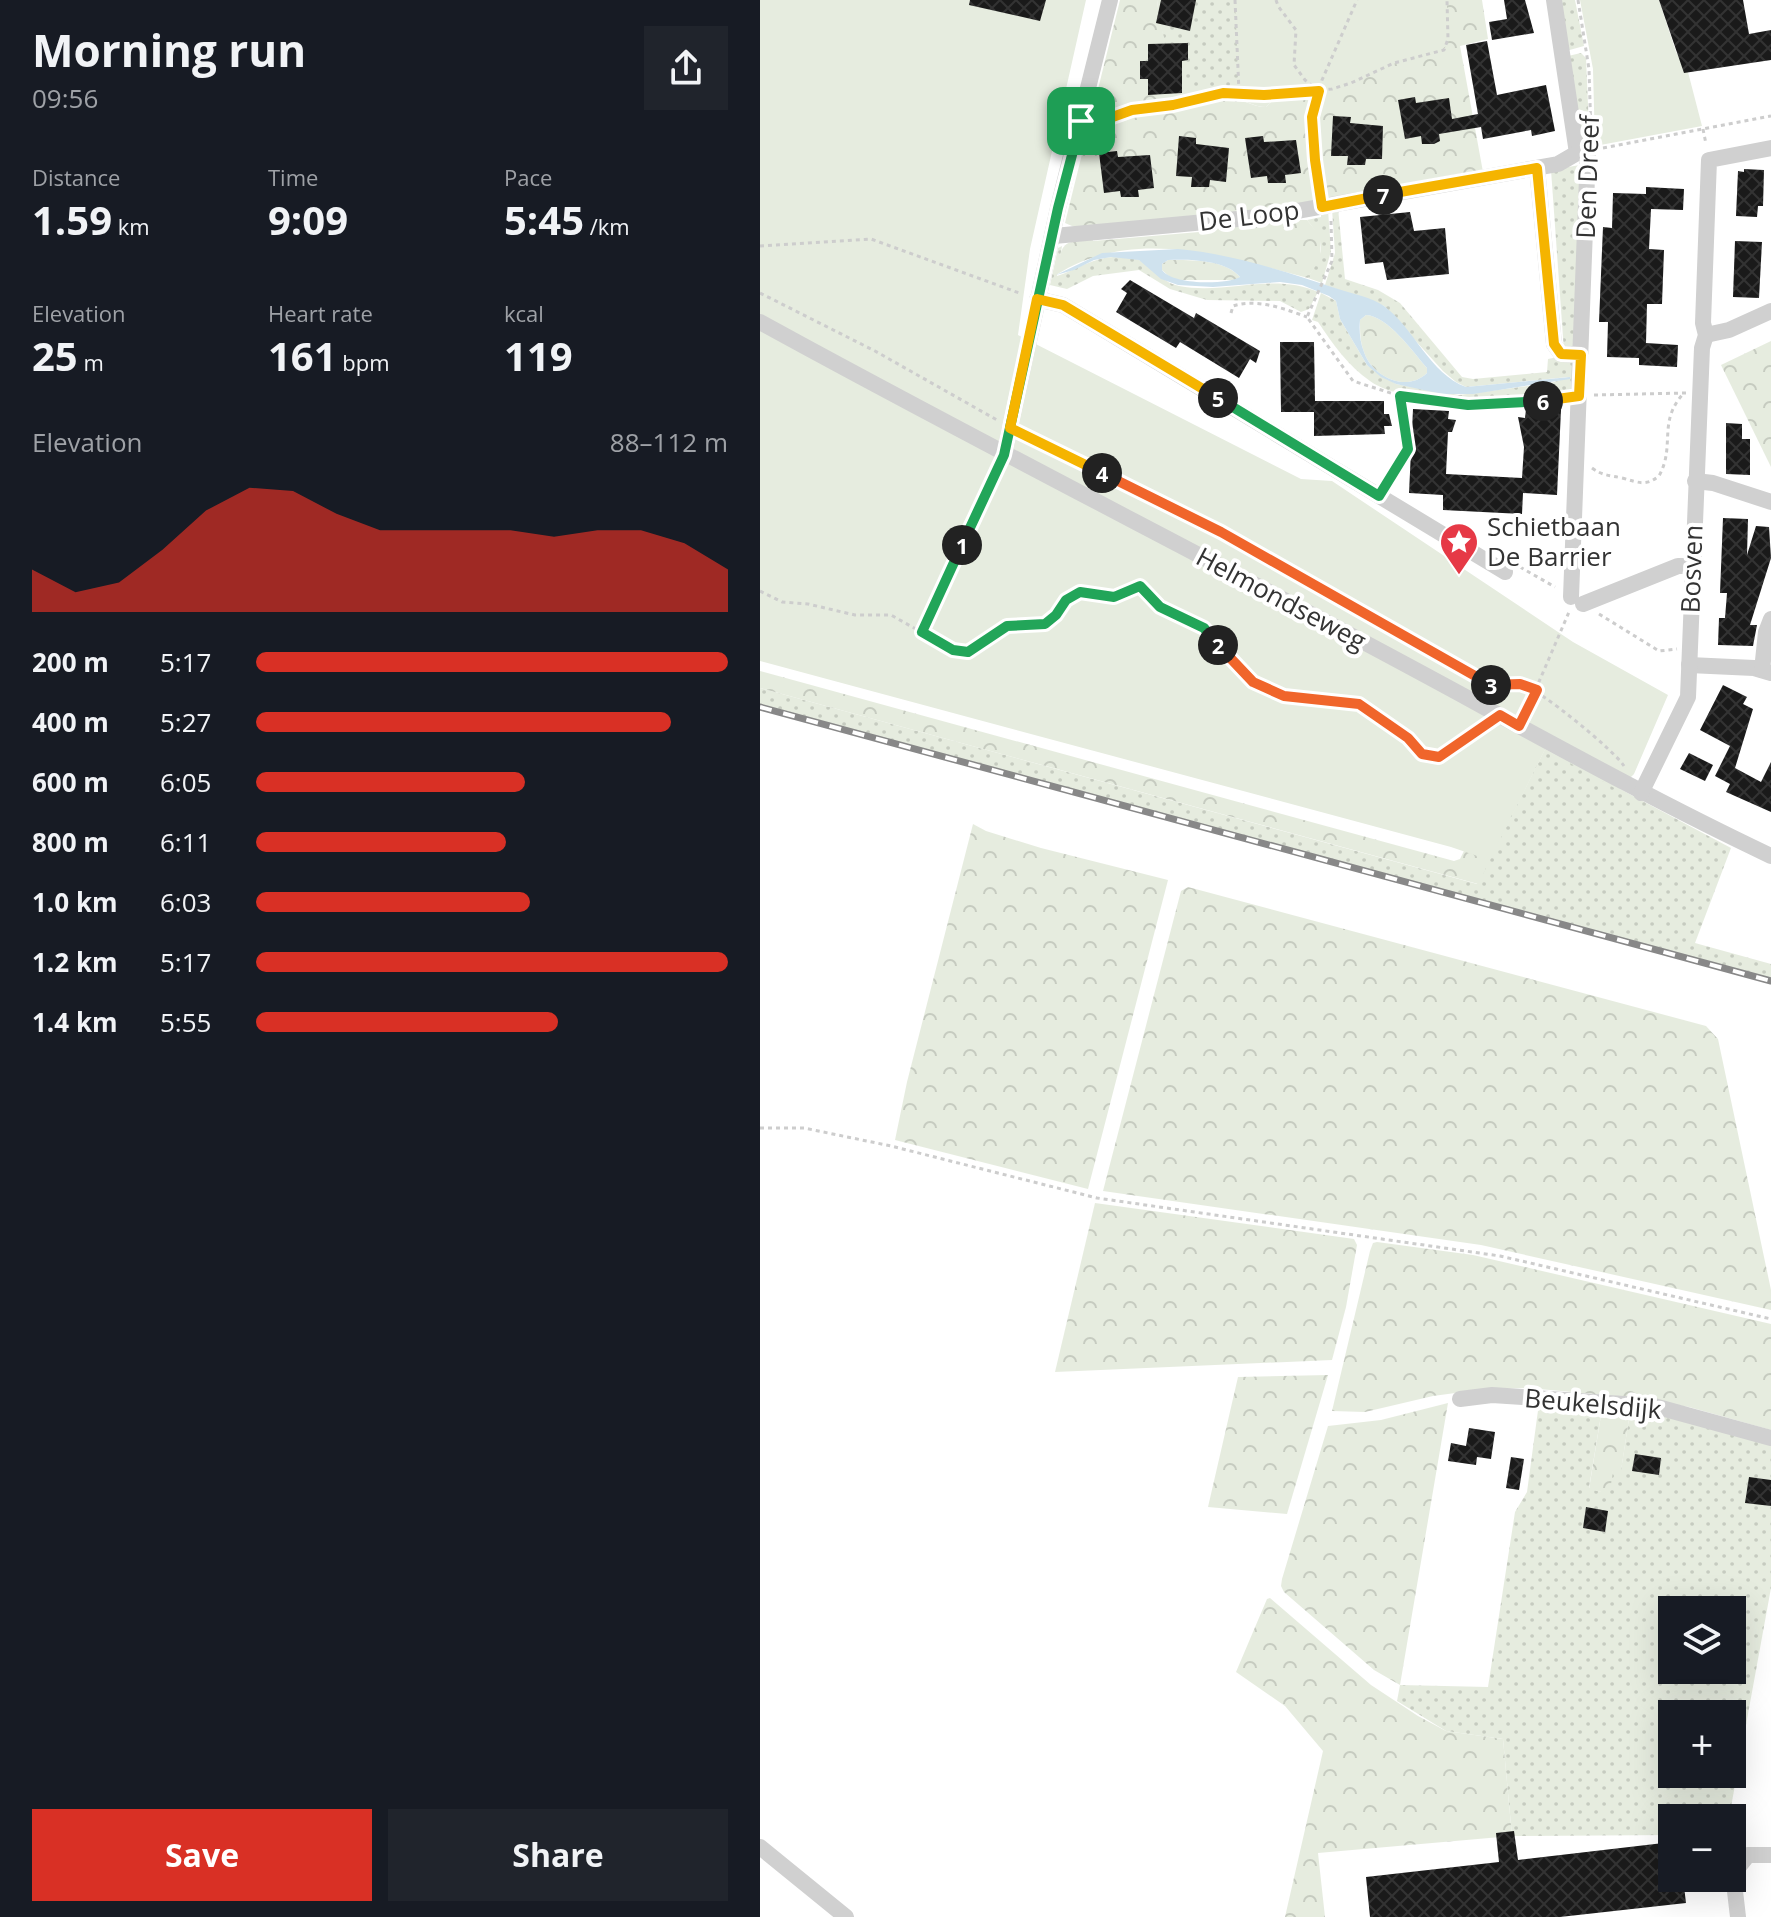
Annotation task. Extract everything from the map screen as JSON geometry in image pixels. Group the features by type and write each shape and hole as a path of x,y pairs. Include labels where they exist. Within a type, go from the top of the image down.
{"street":[{"path":"1004,455 1058,208 1110,0"},
{"name":"Den Dreef","path":"1554,0 1583,152 1574,604"},
{"name":"Bosven","path":"1641,793 1688,697 1695,481 1692,393 1706,335 1703,323 1709,160 1771,148"},
{"name":"De Loop","path":"1054,236 1270,216 1558,164 1583,152"},
{"name":"Den Dreef","path":"1537,168 1554,344 1561,354 1581,355"},
{"path":"1037,299 1063,305 1505,572"},
{"path":"1706,335 1729,330 1771,311"},
{"name":"Helmondseweg","path":"760,322 1641,793 1771,856"},
{"path":"1695,481 1713,483 1771,502"},
{"path":"1574,604 1678,566 1693,566"},
{"path":"1689,665 1767,672 1766,632 1771,619"},
{"name":"Beukelsdijk","path":"1460,1399 1492,1395 1654,1406 1771,1438"},
{"path":"760,1847 846,1917"},
{"path":"1738,1917 1733,1874 1748,1855 1771,1855"}],"path":[{"path":"1235,0 1239,92"},
{"path":"1276,0 1296,30 1294,65 1305,80 1319,91"},
{"path":"1307,317 1326,278 1333,246 1315,160 1312,117 1319,91 1357,0"},
{"path":"1081,121 1093,124 1132,110 1239,92 1264,95 1319,91 1351,83 1404,59 1444,50 1448,39 1447,0"},
{"name":"Den Dreef","path":"1578,0 1589,69 1591,137 1583,152"},
{"path":"1583,152 1771,116"},
{"path":"760,246 871,239 1037,299"},
{"path":"760,293 875,351 1010,428 1221,532 1492,686 1520,684 1537,690 1575,723 1598,738 1626,768"},
{"path":"1231,313 1233,306 1240,304 1276,306 1307,317 1353,381 1400,396 1468,405 1499,405 1579,396 1692,393"},
{"path":"1577,463 1608,477 1620,477 1636,483 1653,481 1665,463 1670,409 1692,393"},
{"path":"1379,496 1408,449 1400,396"},
{"path":"922,632 1004,455"},
{"path":"760,591 782,602 808,604 855,615 891,615 953,650 968,652 1007,626 1045,624 1066,600 1080,592 1114,597 1140,586 1160,607 1204,628 1253,682 1284,696 1359,704 1408,738 1422,754 1439,757 1500,715"},
{"path":"1519,726 1574,604"},
{"path":"760,1128 804,1128 891,1146 1097,1198 1500,1256 1771,1319"}],"green space":[{"path":"760,0 1086,0 1030,249 1018,335 1301,479 1332,481 1573,642 1668,695 1634,774 1618,790 1545,749 1489,860 1451,847 760,661"},
{"path":"1120,0 1157,0 1170,56 1184,82 1194,91 1205,96 1230,97 1266,107 1284,88 1304,0 1482,0 1488,39 1460,46 1483,172 1272,208 1079,229 1065,223"},
{"path":"1157,0 1304,0 1284,88 1266,107 1231,97 1205,97 1193,91 1169,56"},
{"path":"1235,0 1447,0 1447,45 1439,51 1400,62 1336,88 1295,93 1239,92"},
{"path":"1559,0 1575,0 1584,46 1566,51"},
{"path":"1580,0 1659,0 1676,52 1688,72 1702,126 1595,146 1593,69"},
{"path":"1581,53 1586,58 1589,128 1586,144 1582,143 1568,56"},
{"path":"1580,165 1577,350 1564,351 1551,170"},
{"path":"1338,208 1345,279 1378,290 1400,303 1462,377 1473,379 1547,372 1548,359 1574,359 1575,393 1528,398 1440,399 1388,390 1362,375 1341,354 1318,322 1312,320 1321,293 1336,301 1340,319 1367,365 1396,384 1459,395 1551,383 1569,377 1466,387 1456,382 1384,306 1325,285 1335,253 1332,209"},
{"path":"1328,210 1331,251 1322,283 1308,278 1321,248 1318,236 1307,220 1321,217 1321,211"},
{"path":"1307,220 1321,237 1320,258 1308,278 1213,255 1149,248 1117,251 1086,260 1056,275 1064,246 1081,239 1092,237 1093,241 1199,232 1200,228"},
{"path":"1062,246 1057,276 1099,259 1123,257 1144,263 1167,281 1179,286 1214,288 1284,284 1318,292 1309,309 1301,312 1280,301 1207,300 1170,289 1139,270 1093,276 1067,289 1050,285 1058,248"},
{"path":"1168,260 1216,264 1234,271 1240,277 1237,280 1173,280 1162,270 1162,264"},
{"path":"1366,315 1383,321 1391,328 1427,368 1427,373 1410,382 1400,382 1374,369 1361,340 1360,320"},
{"path":"1771,341 1771,467 1721,365"},
{"path":"760,671 1454,861 1460,859 1505,768 1545,749 1478,884 760,688"},
{"path":"760,688 1477,884 1545,749 1731,848 1695,943 1771,964 1771,981 760,704"},
{"path":"973,824 1041,848 1168,880 1088,1189 895,1140"},
{"path":"1188,887 1706,1026 1718,1039 1771,1290 1771,1310 1481,1245 1103,1191 1181,891"},
{"path":"1095,1203 1354,1239 1357,1245 1346,1307 1332,1360 1055,1372"},
{"path":"1373,1243 1473,1255 1771,1324 1771,1430 1689,1407 1627,1397 1528,1388 1485,1389 1433,1396 1365,1412 1332,1411 1370,1251"},
{"path":"1328,1375 1287,1514 1208,1507 1238,1377"},
{"path":"1448,1403 1400,1685 1374,1670 1284,1592 1282,1579 1328,1426 1381,1420"},
{"path":"1539,1403 1602,1409 1589,1488 1601,1492 1613,1471 1621,1470 1630,1412 1660,1415 1771,1441 1771,1588 1746,1725 1746,1700 1658,1700 1658,1788 1734,1788 1732,1804 1658,1804 1658,1835 1512,1836 1503,1739 1446,1731 1397,1701 1400,1685 1488,1687 1515,1512 1527,1492"},
{"path":"1602,1409 1630,1412 1621,1471 1613,1471 1610,1491 1601,1492 1589,1489"},
{"path":"1270,1598 1371,1685 1418,1716 1446,1731 1503,1739 1512,1836 1318,1853 1325,1917 1285,1917 1323,1751 1285,1706 1236,1672"}],"water":[{"path":"1178,249 1199,251 1260,264 1368,298 1395,315 1442,372 1466,387 1570,379 1473,394 1442,394 1396,384 1381,377 1367,365 1340,319 1336,301 1302,285 1280,282 1213,287 1178,285 1161,279 1139,260 1111,257 1094,260 1056,275 1102,253","holes":["1168,260 1217,264 1240,277 1212,282 1176,279 1162,270 1162,264","1366,315 1383,321 1391,328 1427,368 1427,373 1419,379 1400,382 1374,369 1361,340 1360,320"]}],"building":[{"path":"970,0 1046,0 1040,21 969,5"},
{"path":"1161,0 1196,0 1190,31 1156,23"},
{"path":"1504,0 1525,0 1534,33 1492,40 1489,22 1507,19"},
{"path":"1659,0 1743,0 1749,34 1771,30 1771,60 1684,73"},
{"path":"1487,41 1497,95 1546,85 1555,131 1532,136 1531,130 1483,139 1481,127 1439,134 1440,141 1434,144 1422,144 1421,136 1405,139 1398,100 1415,97 1416,103 1449,98 1452,119 1478,114 1466,45"},
{"path":"1188,43 1188,60 1182,61 1182,93 1148,95 1148,79 1140,79 1140,61 1148,61 1148,44"},
{"path":"1333,116 1351,117 1350,123 1383,126 1382,159 1366,159 1365,165 1347,165 1348,156 1331,156"},
{"path":"1179,136 1196,138 1196,144 1229,148 1226,182 1210,180 1209,187 1191,187 1192,177 1176,176"},
{"path":"1263,136 1264,142 1296,140 1301,173 1285,175 1286,183 1268,183 1267,176 1251,178 1245,138"},
{"path":"1117,151 1118,157 1150,155 1154,188 1138,190 1139,197 1121,197 1120,191 1104,193 1099,153"},
{"path":"1744,169 1764,170 1763,206 1758,206 1757,217 1736,216 1738,171 1744,172"},
{"path":"1646,187 1684,189 1683,210 1651,209 1649,249 1664,250 1662,304 1647,304 1646,343 1678,345 1677,367 1639,365 1639,358 1607,357 1608,322 1599,322 1603,227 1612,228 1613,193 1646,194"},
{"path":"1410,212 1414,231 1445,228 1449,274 1387,280 1383,262 1365,264 1360,217"},
{"path":"1735,241 1762,242 1759,298 1733,297"},
{"path":"1130,280 1194,318 1196,313 1260,351 1256,363 1250,359 1239,378 1180,342 1176,348 1116,312 1127,293 1121,289"},
{"path":"1280,342 1314,342 1315,401 1384,401 1384,414 1389,414 1392,426 1384,426 1385,434 1314,436 1314,412 1281,412"},
{"path":"1413,409 1449,411 1448,419 1456,420 1452,432 1448,432 1446,474 1522,478 1524,447 1518,417 1525,418 1526,409 1561,410 1557,495 1523,493 1522,514 1443,510 1443,495 1409,493"},
{"path":"1726,423 1742,424 1742,439 1750,439 1750,475 1726,474"},
{"path":"1723,518 1748,519 1747,555 1756,526 1769,527 1771,558 1750,625 1757,625 1753,646 1718,645 1719,618 1725,618 1727,593 1720,593"},
{"path":"1723,685 1747,697 1743,704 1753,709 1735,768 1761,782 1771,762 1771,812 1726,792 1730,784 1715,776 1730,746 1700,730"},
{"path":"1689,753 1713,765 1705,781 1680,769"},
{"path":"1469,1428 1495,1432 1491,1459 1477,1457 1476,1465 1448,1461 1451,1443 1466,1446"},
{"path":"1635,1454 1661,1458 1659,1475 1632,1471"},
{"path":"1511,1457 1524,1459 1519,1490 1506,1488"},
{"path":"1749,1477 1771,1480 1771,1506 1745,1503"},
{"path":"1586,1507 1608,1511 1605,1532 1583,1528"},
{"path":"1514,1831 1518,1860 1658,1844 1658,1892 1685,1892 1686,1903 1560,1917 1370,1917 1366,1877 1499,1862 1496,1833"}],"railway":[{"path":"760,707 1771,981"}],"place":[{"name":"Schietbaan De Barrier","path":"1459,576"}],"route":[{"path":"1081,121 1037,299 1004,455 922,632 953,650 968,652 1007,626 1045,624 1066,600 1080,592 1114,597 1140,586 1160,607 1204,628 1253,682 1284,696 1359,704 1408,738 1422,754 1439,757 1500,715 1519,726 1537,690 1520,684 1492,686 1221,532 1010,428 1037,299 1063,305 1379,496 1408,449 1400,396 1468,405 1499,405 1579,396 1581,355 1561,354 1554,344 1537,168 1322,207 1312,117 1319,91 1264,95 1223,93 1173,105 1132,110 1093,124 1081,121"}]}
